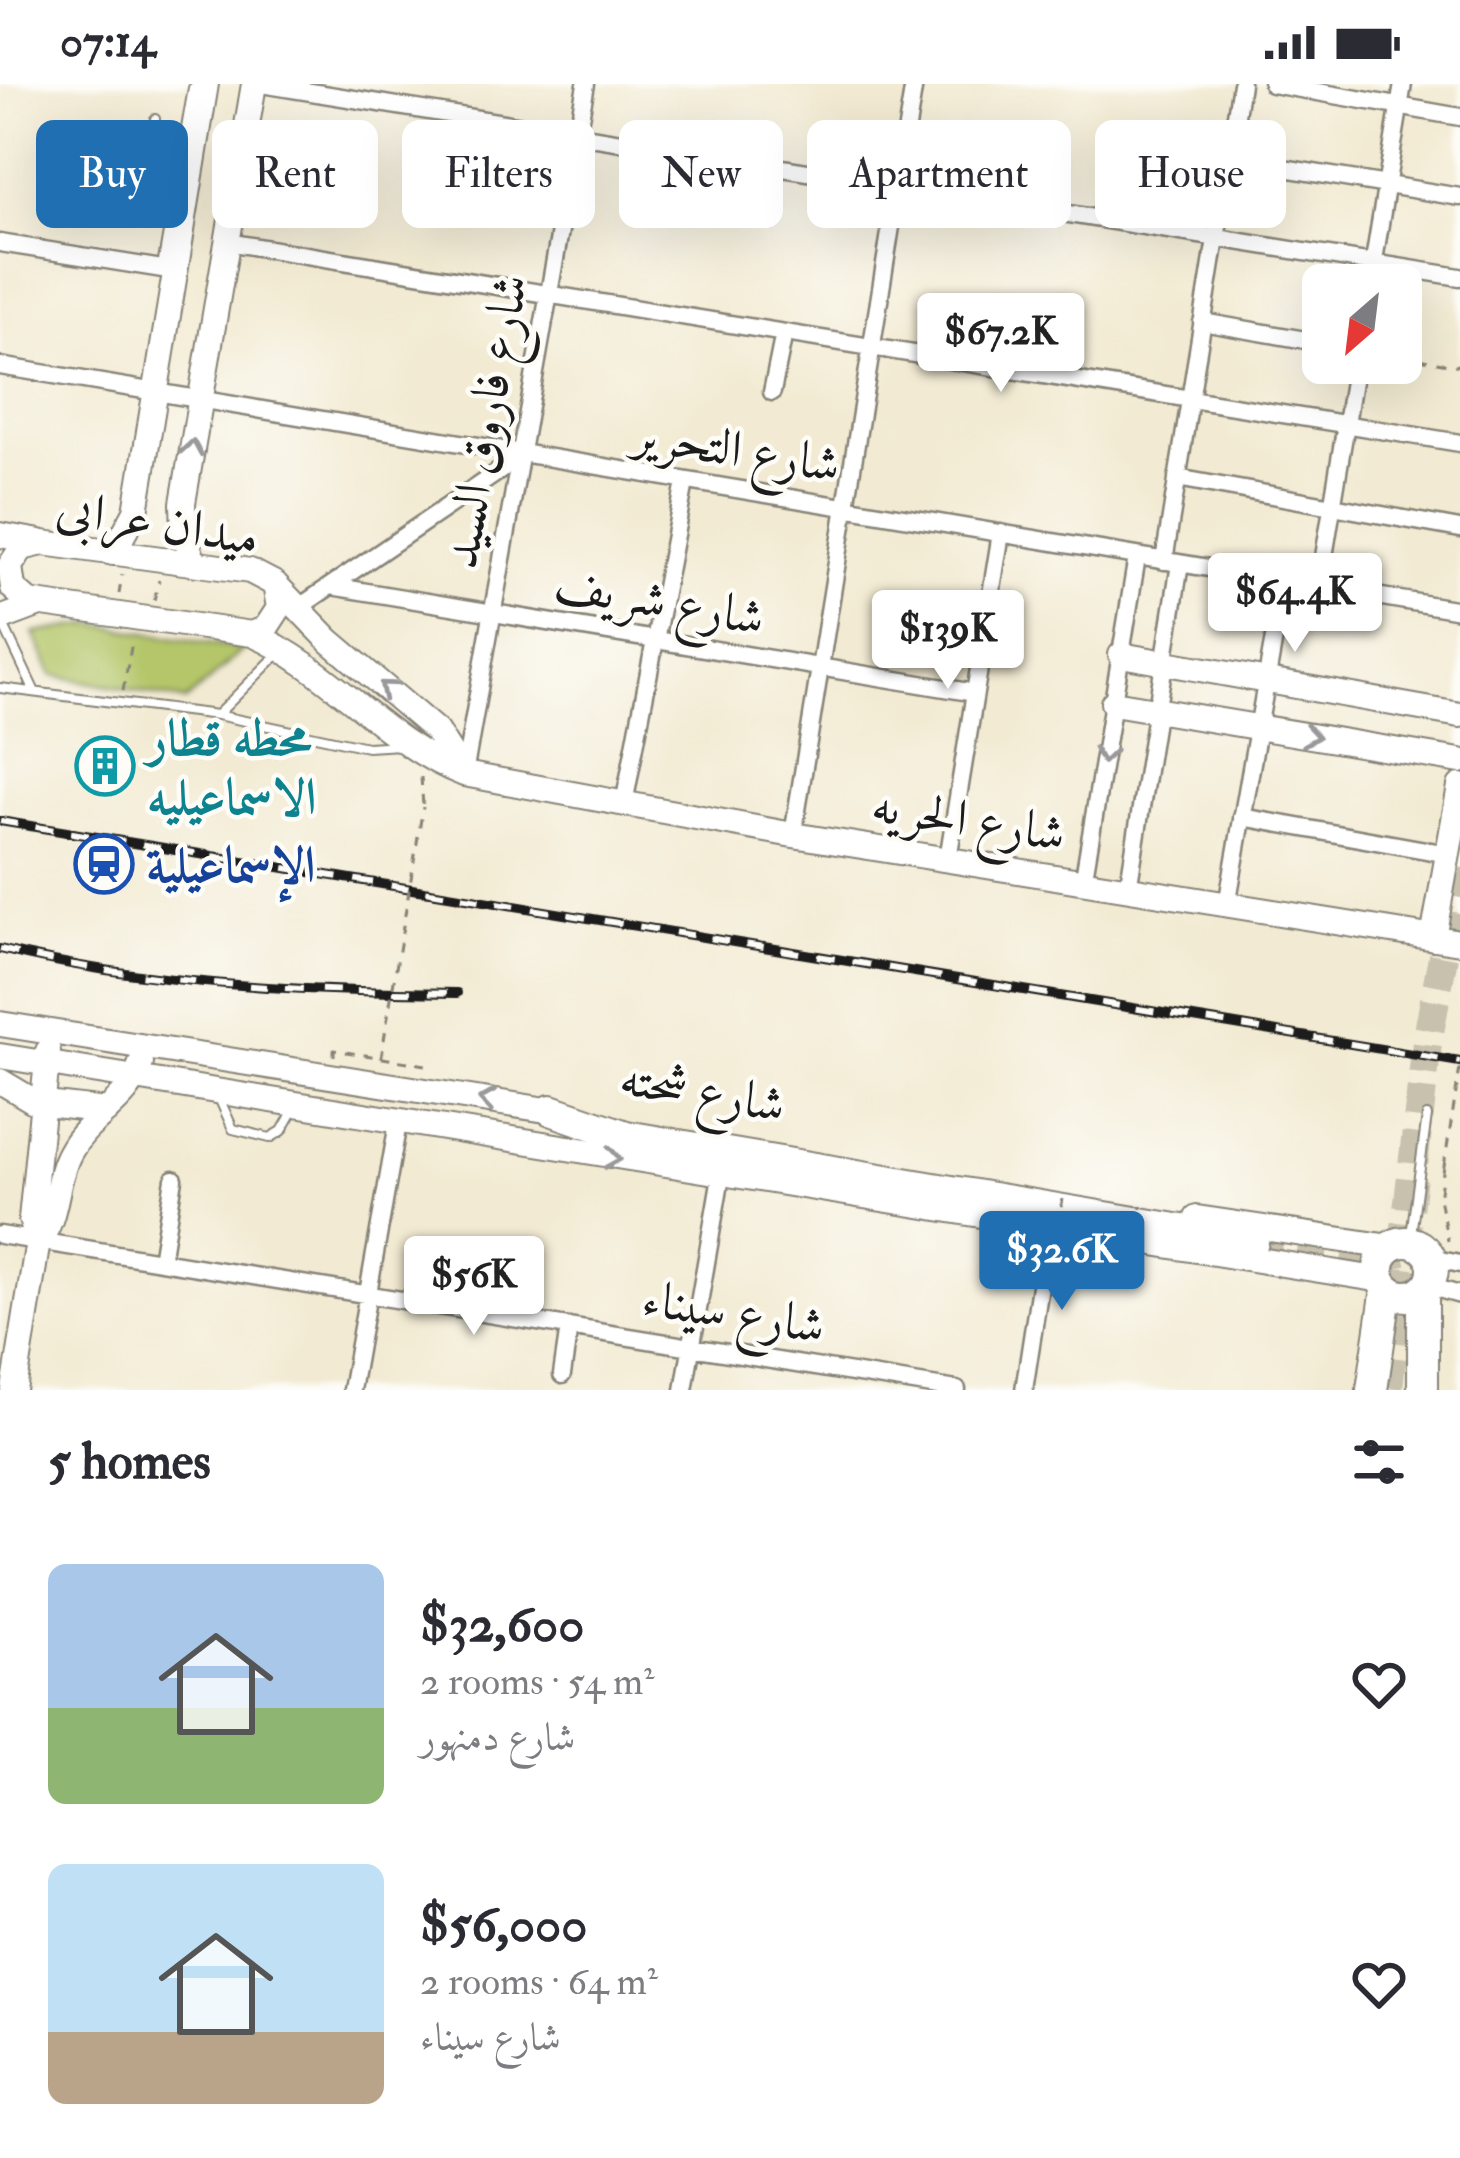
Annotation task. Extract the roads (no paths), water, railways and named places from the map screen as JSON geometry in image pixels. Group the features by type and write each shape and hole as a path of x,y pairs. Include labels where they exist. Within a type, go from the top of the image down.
{"highway":[{"path":"551,1110 626,1136 1252,1243"},
{"path":"1391,1389 1380,1338 1384,1284 1380,1262 1428,1264"},
{"path":"1384,1284 1405,1296 1428,1264"},
{"path":"1424,1390 1428,1264"},
{"path":"1380,1338 1403,1334 1426,1343"}],"main road":[{"path":"194,562 184,532 183,503 257,84"},
{"path":"188,155 200,86"},
{"path":"119,554 136,511 175,228"},
{"path":"0,535 43,543"},
{"name":"ميدان عرابى","path":"43,543 119,554 250,571 275,584 276,615 252,634 40,604 13,588 10,566 22,548 43,543"},
{"path":"275,584 302,606 323,634 436,731 464,774"},
{"path":"0,619 40,604"},
{"name":"شارع الحريه","path":"252,634 284,648 408,741 464,774 793,835 1460,942"},
{"path":"1120,655 1460,715"},
{"path":"1113,703 1460,761"},
{"path":"1433,938 1460,786"},
{"name":"شارع شحته","path":"0,1024 1317,1236 1428,1264"},
{"path":"14,1390 38,1241 31,1219 46,1063 56,1033"},
{"path":"38,1241 48,1228 68,1153 136,1077 142,1046"},
{"name":"شارع شحته","path":"0,1056 1384,1284"},
{"path":"6,1094 43,1104 107,1111"},
{"path":"1312,1269 1320,1251 1317,1236"}],"street":[{"path":"257,84 484,120"},
{"name":"شارع فاروق السيد","path":"580,120 586,84"},
{"path":"908,120 914,84"},
{"path":"1235,120 1241,84"},
{"path":"1272,84 1460,117"},
{"path":"1373,263 1403,84"},
{"path":"595,138 807,172"},
{"path":"1286,168 1460,197"},
{"path":"1071,215 1460,277"},
{"name":"شارع فاروق السيد","path":"464,774 562,228"},
{"path":"793,835 891,228"},
{"path":"1128,889 1165,662 1177,478 1218,228"},
{"path":"227,242 1460,442"},
{"path":"0,243 168,270"},
{"path":"1202,322 1302,339"},
{"path":"772,392 784,333"},
{"name":"شارع التحرير","path":"0,366 1460,610"},
{"path":"1319,587 1353,384"},
{"path":"302,606 523,455"},
{"path":"1177,478 1460,529"},
{"path":"624,804 685,482"},
{"path":"948,859 1000,533"},
{"path":"1083,883 1137,556"},
{"path":"1227,904 1284,581"},
{"name":"شارع شريف","path":"332,586 975,693"},
{"path":"1243,817 1448,854"},
{"path":"351,1390 398,1123"},
{"path":"684,1390 721,1176"},
{"path":"161,1261 174,1179"},
{"path":"1024,1390 1053,1227"},
{"name":"شارع سيناء","path":"0,1235 956,1390"},
{"path":"1428,1264 1460,1295"},
{"path":"562,1375 569,1327"}],"lane":[{"path":"0,619 34,690"},
{"path":"218,715 284,648"},
{"path":"0,688 218,715 368,747 384,749 408,741"},
{"path":"216,1091 227,1122 241,1133 277,1135 297,1105"},
{"path":"1426,1116 1428,1264"}],"tunnel":[{"path":"1388,1387 1427,1043 1460,864"},
{"path":"1253,1242 1364,1260 1403,1251"}],"railway":[{"path":"0,821 1460,1062"},
{"path":"0,949 170,979 457,993"}],"place":[{"name":"محطه قطار الاسماعيليه","path":"105,766"},
{"name":"الإسماعيلية","path":"104,864"}]}
